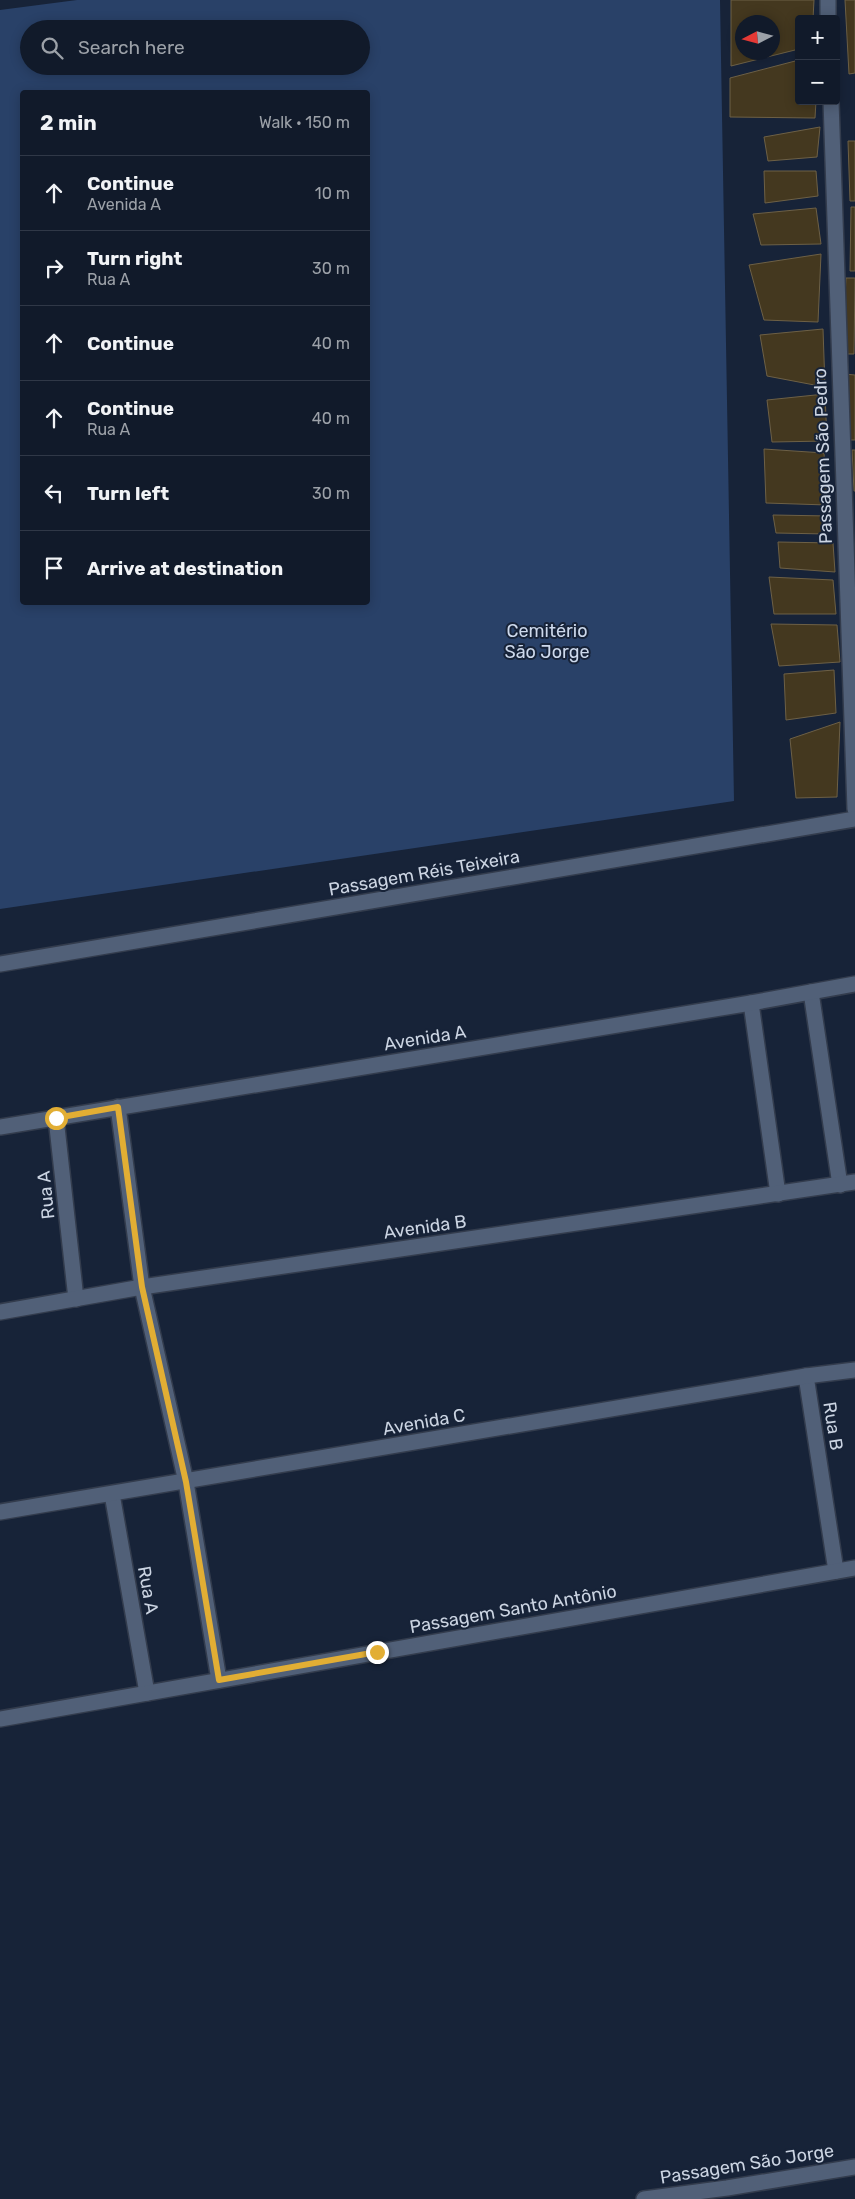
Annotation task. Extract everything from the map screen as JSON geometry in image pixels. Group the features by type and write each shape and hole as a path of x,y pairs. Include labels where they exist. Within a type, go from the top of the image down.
{"street":[{"path":"828,0 828,15"},
{"name":"Passagem São Pedro","path":"831,105 855,809"},
{"name":"Passagem Réis Teixeira","path":"0,964 855,818"},
{"name":"Avenida A","path":"0,1127 751,1003 855,984"},
{"path":"811,992 848,1184"},
{"path":"751,1003 778,1194"},
{"path":"118,1107 142,1287 186,1482 219,1680"},
{"name":"Rua A","path":"56,1118 76,1299"},
{"name":"Avenida B","path":"0,1312 142,1287 848,1184"},
{"name":"Avenida C","path":"0,1512 806,1376 855,1370"},
{"name":"Rua B","path":"806,1376 836,1571"},
{"name":"Rua A","path":"112,1494 147,1693"},
{"name":"Passagem Santo Antônio","path":"0,1719 855,1568"},
{"name":"Passagem São Jorge","path":"644,2199 727,2188 855,2166"}],"green space":[{"name":"Cemitério São Jorge","path":"77,0 720,0 734,801 0,909 0,10"}],"building":[{"path":"731,0 814,0 813,15 795,15 795,50 780,54 780,15 735,15 735,60 755,60 731,66"},
{"path":"845,0 855,0 855,73 849,74"},
{"path":"795,61 795,105 816,105 815,118 730,117 730,78"},
{"path":"820,127 817,157 768,161 764,137"},
{"path":"848,141 855,141 855,201 850,201"},
{"path":"764,171 816,171 818,196 765,203"},
{"path":"851,207 855,207 855,271 850,271"},
{"path":"816,208 821,244 761,245 753,214"},
{"path":"821,254 818,322 764,320 749,265"},
{"path":"846,278 855,278 854,354 846,354 844,314"},
{"path":"823,329 825,387 767,376 760,335"},
{"path":"844,374 855,375 855,440 849,440"},
{"path":"825,394 827,441 772,442 767,400"},
{"path":"764,449 824,453 827,505 766,503"},
{"path":"852,450 855,450 855,491 854,491"},
{"path":"773,515 829,516 827,534 776,533"},
{"path":"778,542 833,543 835,572 780,568"},
{"path":"769,577 833,580 836,614 774,614"},
{"path":"771,624 837,625 840,662 779,666"},
{"path":"834,670 836,713 786,720 784,674"},
{"path":"840,722 837,797 796,798 790,739"}],"route":[{"path":"56,1118 118,1107 142,1287 186,1482 219,1680 377,1652"}]}
